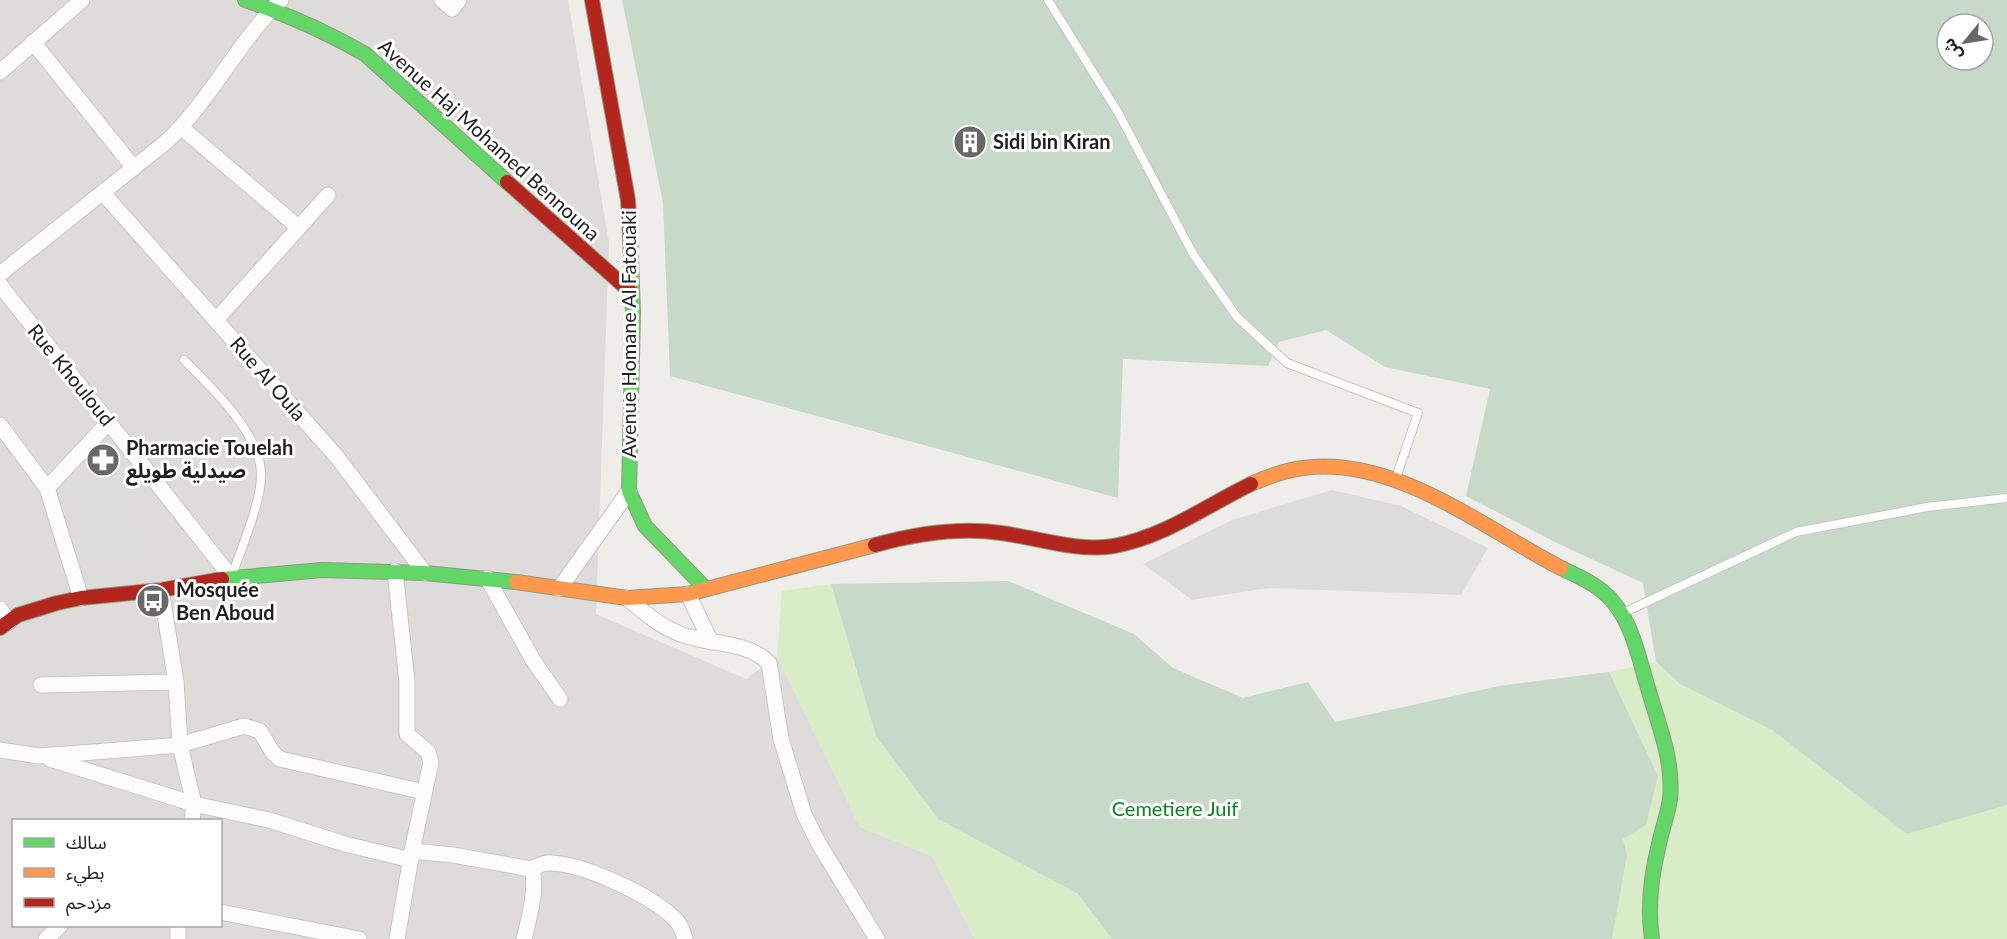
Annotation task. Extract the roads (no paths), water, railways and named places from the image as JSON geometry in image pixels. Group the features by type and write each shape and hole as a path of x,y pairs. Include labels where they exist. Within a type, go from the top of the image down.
{"street":[{"path":"0,72 82,0"},
{"name":"Avenue Haj Mohamed Bennouna","path":"245,0 276,4 365,54 440,124 632,293"},
{"path":"442,0 452,9 459,0"},
{"name":"Avenue Homane Al Fatouaki","path":"592,0 628,200 632,293 629,491 645,526 706,589"},
{"path":"0,274 182,128 276,4"},
{"path":"33,42 134,168"},
{"path":"182,128 298,227"},
{"name":"Rue Al Oula","path":"103,193 337,457 425,573"},
{"path":"216,320 328,195"},
{"name":"Rue Khouloud","path":"0,285 231,577"},
{"path":"47,488 110,422"},
{"path":"0,425 47,488 81,598"},
{"path":"0,609 5,625 18,615 81,598 161,590 231,577 322,570 395,571 487,578 627,598 688,594 897,539 929,535 987,531 1086,548 1126,544 1176,524 1247,485 1271,475 1300,468 1355,469 1395,480 1444,503 1584,579 1606,594 1622,614 1663,735 1671,774 1668,811 1651,876 1648,919 1652,939"},
{"path":"559,589 629,491"},
{"path":"395,571 407,682 407,734 428,752 431,762 411,855 397,939"},
{"path":"487,578 532,660 560,699"},
{"path":"161,590 176,682 180,745 194,804 192,819"},
{"path":"688,594 711,642"},
{"path":"627,598 664,626 684,635 739,646 756,653 770,665 781,739 804,814 819,844 877,939"},
{"path":"41,685 176,682"},
{"path":"39,756 180,745 244,726 260,731 273,753 280,759 424,792"},
{"path":"0,750 39,756 194,804 269,820 345,844 411,855 453,855 531,869 544,863 563,864 618,884 648,899 676,919 685,939"},
{"path":"525,939 531,910 534,875 531,869"},
{"path":"222,912 359,939"},
{"path":"46,939 59,927"}],"lane":[{"path":"1048,0 1119,114 1194,254 1237,317 1287,363 1418,413 1395,480"},
{"path":"184,360 224,402 249,438 257,454 261,472 256,501 231,577"},
{"path":"1622,614 1796,532 1927,507 2007,498"}],"place":[{"name":"Sidi bin Kiran","path":"970,142"},
{"name":"Pharmacie Touelah صيدلية طويلع","path":"103,460"},
{"name":"Mosquée Ben Aboud","path":"153,601"}],"park label":[{"name":"Cemetiere Juif","path":"1175,809"}]}
